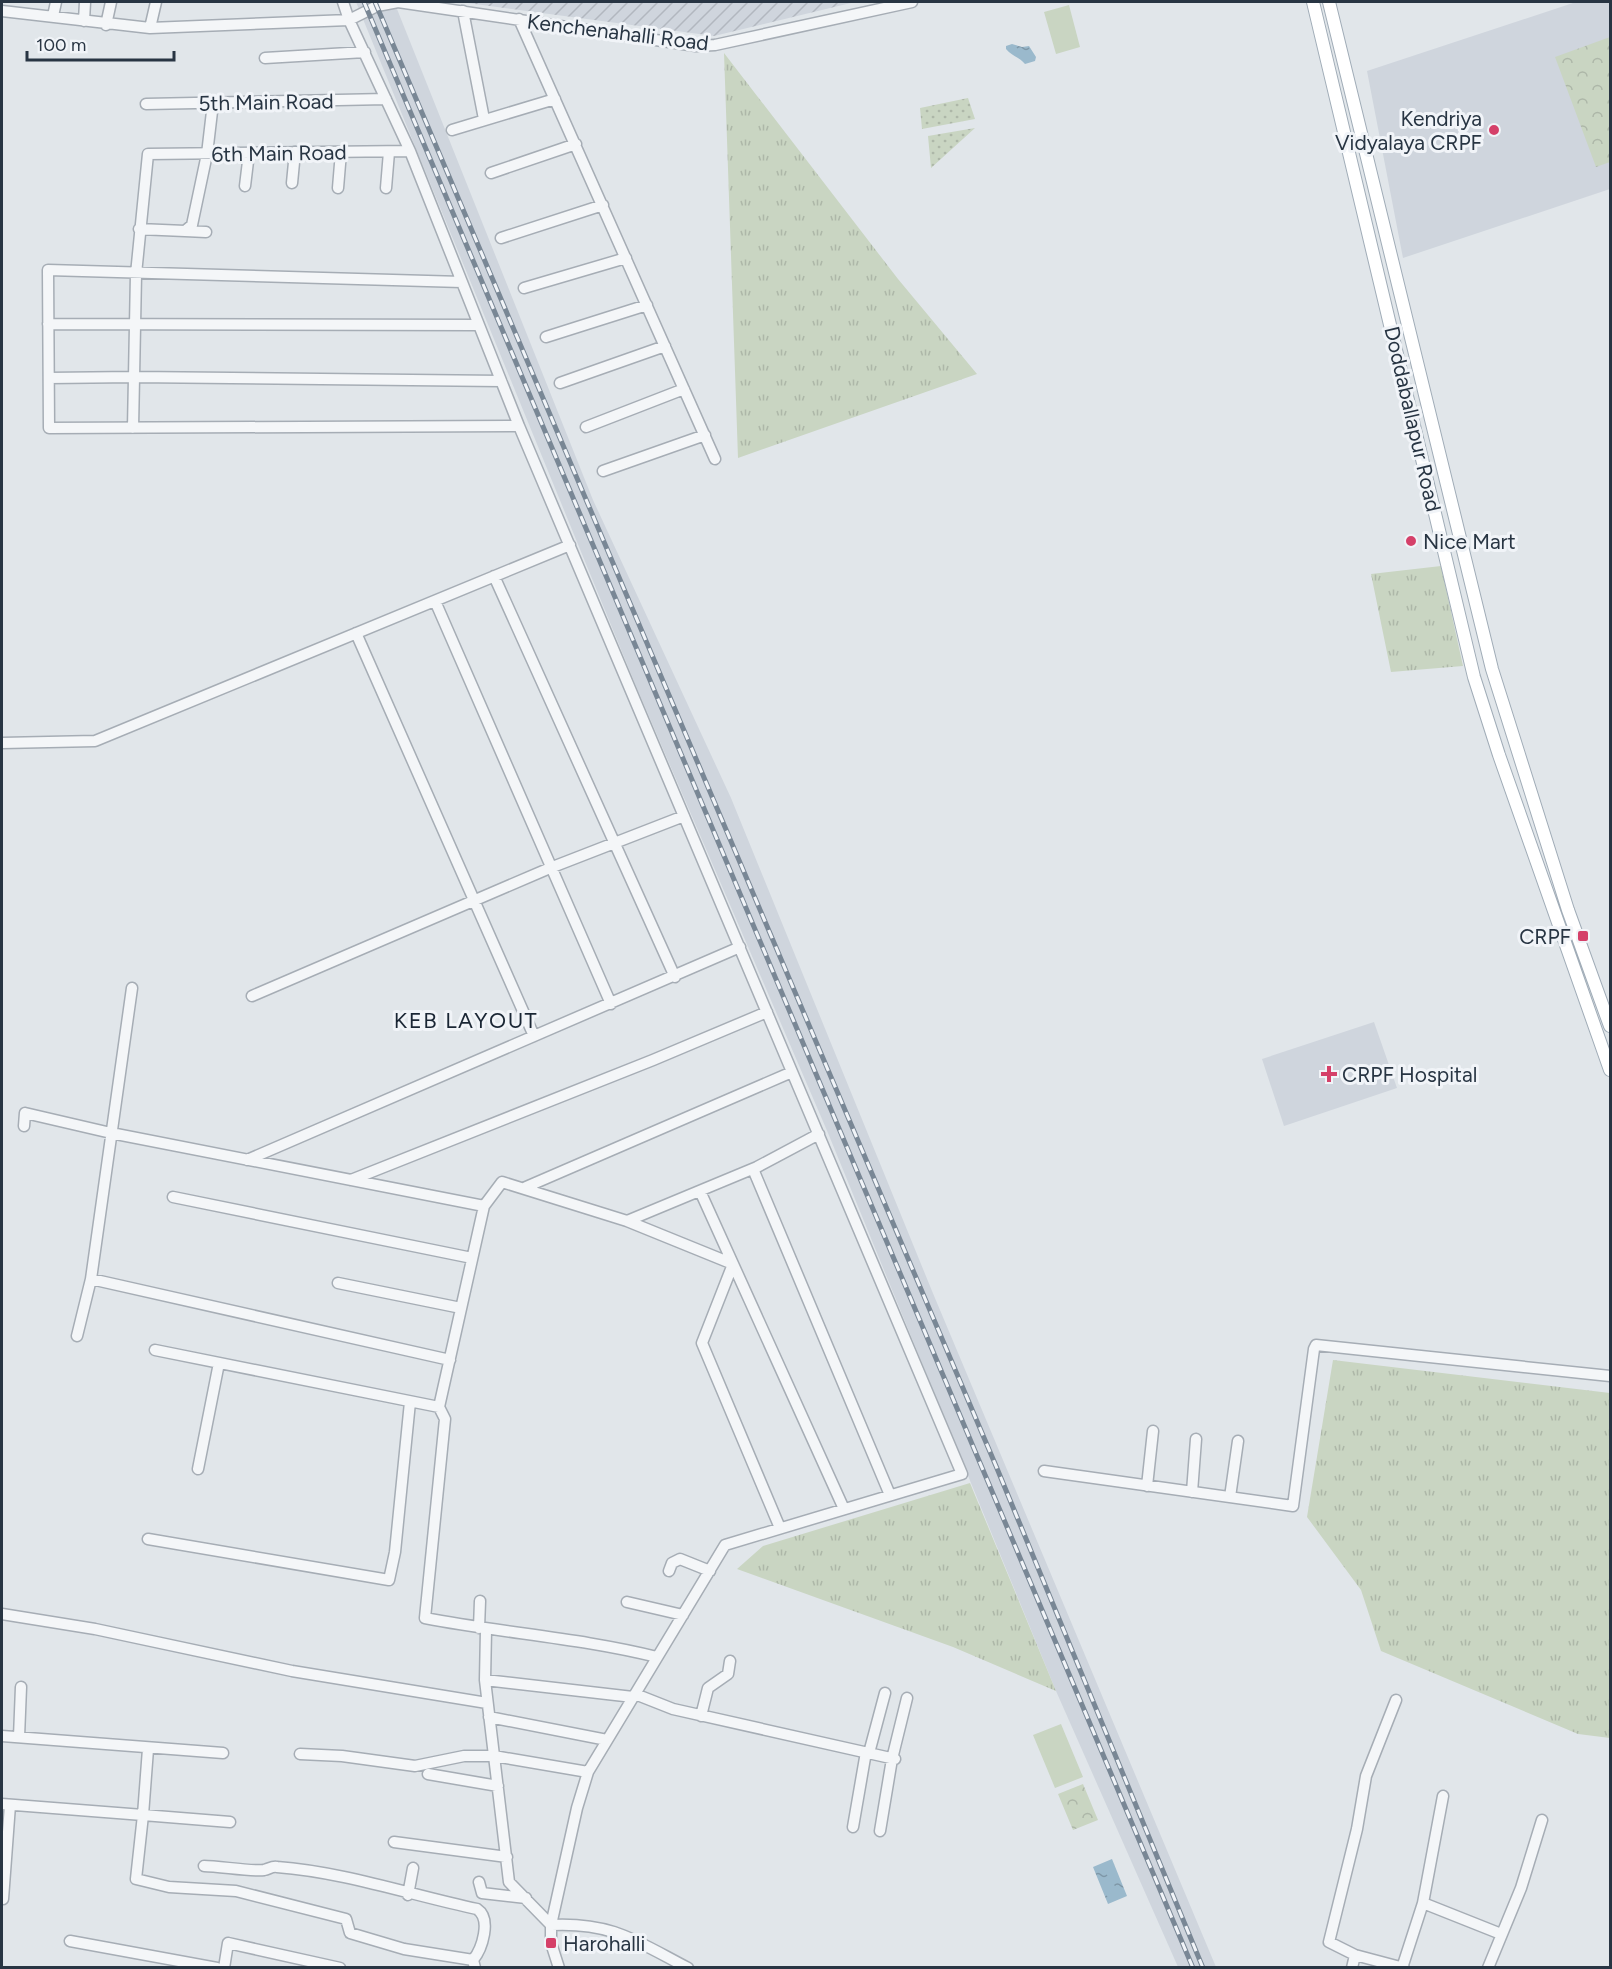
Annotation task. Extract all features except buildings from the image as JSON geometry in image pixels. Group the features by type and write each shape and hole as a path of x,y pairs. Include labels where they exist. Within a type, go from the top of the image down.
{"main road":[{"name":"Doddaballapur Road","path":"1313,2 1474,677 1502,763 1611,1070"},
{"name":"Doddaballapur Road","path":"1329,2 1492,669 1568,910 1611,1026"}],"street":[{"path":"53,16 56,2"},
{"path":"84,21 85,2"},
{"path":"106,25 111,2"},
{"path":"150,28 156,2"},
{"path":"343,2 349,20 410,151 519,426 962,1474 725,1545 588,1772 577,1808 551,1925 551,1943 559,1968"},
{"name":"Kenchenahalli Road","path":"2,11 19,7 53,16 106,25 150,28 349,20 377,6 398,2 696,46 715,45 912,2"},
{"path":"463,11 484,119"},
{"path":"519,19 715,459"},
{"path":"265,58 365,52"},
{"name":"5th Main Road","path":"146,104 386,99"},
{"path":"452,130 555,99"},
{"path":"185,231 192,225 207,154 213,103"},
{"path":"490,173 576,144"},
{"name":"6th Main Road","path":"139,229 148,154 410,151"},
{"path":"292,183 295,152"},
{"path":"338,188 341,152"},
{"path":"386,188 389,152"},
{"path":"245,186 249,153"},
{"path":"501,238 603,205"},
{"path":"133,428 139,229 206,232"},
{"path":"524,288 626,258"},
{"path":"462,282 48,270 49,428 519,426"},
{"path":"546,337 647,305"},
{"path":"48,324 479,325"},
{"path":"560,383 665,346"},
{"path":"49,378 501,381"},
{"path":"586,427 684,390"},
{"path":"603,471 705,435"},
{"path":"2,743 95,741 570,545"},
{"path":"494,576 675,976"},
{"path":"435,601 611,1004"},
{"path":"356,633 534,1036"},
{"path":"252,996 550,868 684,816"},
{"path":"247,1160 740,947"},
{"path":"77,1336 91,1279 132,988"},
{"path":"351,1180 653,1060 767,1012"},
{"path":"526,1187 792,1072"},
{"path":"24,1126 26,1113 111,1133 484,1206"},
{"path":"627,1221 753,1169 819,1134"},
{"path":"753,1169 890,1495"},
{"path":"657,1657 606,1644 483,1629 425,1618 445,1419 439,1407 484,1206 502,1182 526,1187 627,1221 733,1264"},
{"path":"700,1191 844,1509"},
{"path":"173,1197 472,1258"},
{"path":"733,1264 702,1343 780,1528"},
{"path":"91,1279 450,1360"},
{"path":"338,1283 461,1308"},
{"path":"1044,1472 1293,1506 1316,1345 1611,1376"},
{"path":"155,1350 439,1407"},
{"path":"198,1468 219,1362"},
{"path":"148,1539 389,1580 395,1552 410,1402"},
{"path":"1147,1486 1153,1431"},
{"path":"1192,1492 1196,1439"},
{"path":"1230,1497 1238,1441"},
{"path":"669,1571 672,1563 680,1559 710,1571"},
{"path":"480,1601 485,1680 509,1882 551,1925"},
{"path":"627,1602 683,1615"},
{"path":"2,1614 95,1629 291,1671 488,1703"},
{"path":"701,1716 708,1688 728,1674 730,1661"},
{"path":"485,1680 634,1695 701,1716 894,1759"},
{"path":"19,1737 21,1687"},
{"path":"853,1827 868,1753 885,1694"},
{"path":"880,1831 907,1698"},
{"path":"1396,1700 1366,1776 1357,1829 1329,1942 1355,1955 1403,1967 1423,1903 1443,1796"},
{"path":"489,1718 607,1740"},
{"path":"2,1736 223,1753"},
{"path":"148,1749 136,1879 169,1887 236,1891 346,1919 350,1933 404,1949 474,1964 481,1948 484,1930 482,1912 388,1887 275,1866 265,1870 204,1866"},
{"path":"300,1754 342,1756 415,1766 464,1756 494,1756 588,1772"},
{"path":"428,1774 498,1786"},
{"path":"3,1899 6,1804 230,1821"},
{"path":"1488,1968 1521,1888 1542,1820"},
{"path":"394,1842 507,1857"},
{"path":"408,1894 413,1868"},
{"path":"480,1882 482,1893 527,1898"},
{"path":"1423,1903 1501,1934"},
{"path":"551,1925 580,1924 614,1930 688,1968"},
{"path":"70,1941 217,1968"},
{"path":"224,1968 228,1943 340,1968"},
{"path":"1352,1968 1355,1955"}],"shaded area":[{"path":"356,2 397,2 397,9 593,500 731,798 932,1291 1216,1967 1178,1967 1056,1691 828,1133 636,686"},
{"path":"460,2 855,2 714,36"},
{"name":"Kendriya Vidyalaya CRPF","path":"1576,2 1610,2 1610,189 1403,258 1367,71"},
{"name":"CRPF Hospital","path":"1374,1022 1397,1088 1284,1126 1262,1059"}],"green space":[{"path":"1069,5 1080,47 1056,54 1044,12"},
{"path":"1610,37 1610,162 1596,167 1555,57"},
{"path":"724,53 898,279 977,374 738,458"},
{"path":"968,98 975,119 922,129 920,108"},
{"path":"975,128 931,168 928,136"},
{"path":"1441,566 1463,666 1391,672 1371,574"},
{"path":"1333,1360 1610,1393 1610,1738 1578,1734 1381,1651 1361,1590 1307,1517"},
{"path":"970,1483 1056,1691 953,1647 737,1569 763,1546"},
{"path":"1061,1724 1083,1777 1055,1788 1033,1735"},
{"path":"1083,1784 1098,1820 1073,1830 1058,1794"}],"water":[{"path":"1012,44 1022,47 1029,46 1036,57 1035,61 1025,64 1006,49 1006,46"},
{"path":"1112,1859 1127,1896 1108,1904 1093,1867"}],"railway":[{"path":"364,2 1193,1968"},
{"path":"375,2 996,1466 1203,1968"}],"place":[{"name":"Kendriya Vidyalaya CRPF","path":"1494,130"},
{"name":"Nice Mart","path":"1411,541"},
{"name":"CRPF","path":"1583,936"},
{"name":"CRPF Hospital","path":"1329,1074"},
{"name":"Harohalli","path":"551,1943"}],"district":[{"name":"KEB LAYOUT","path":"466,1020"}]}
